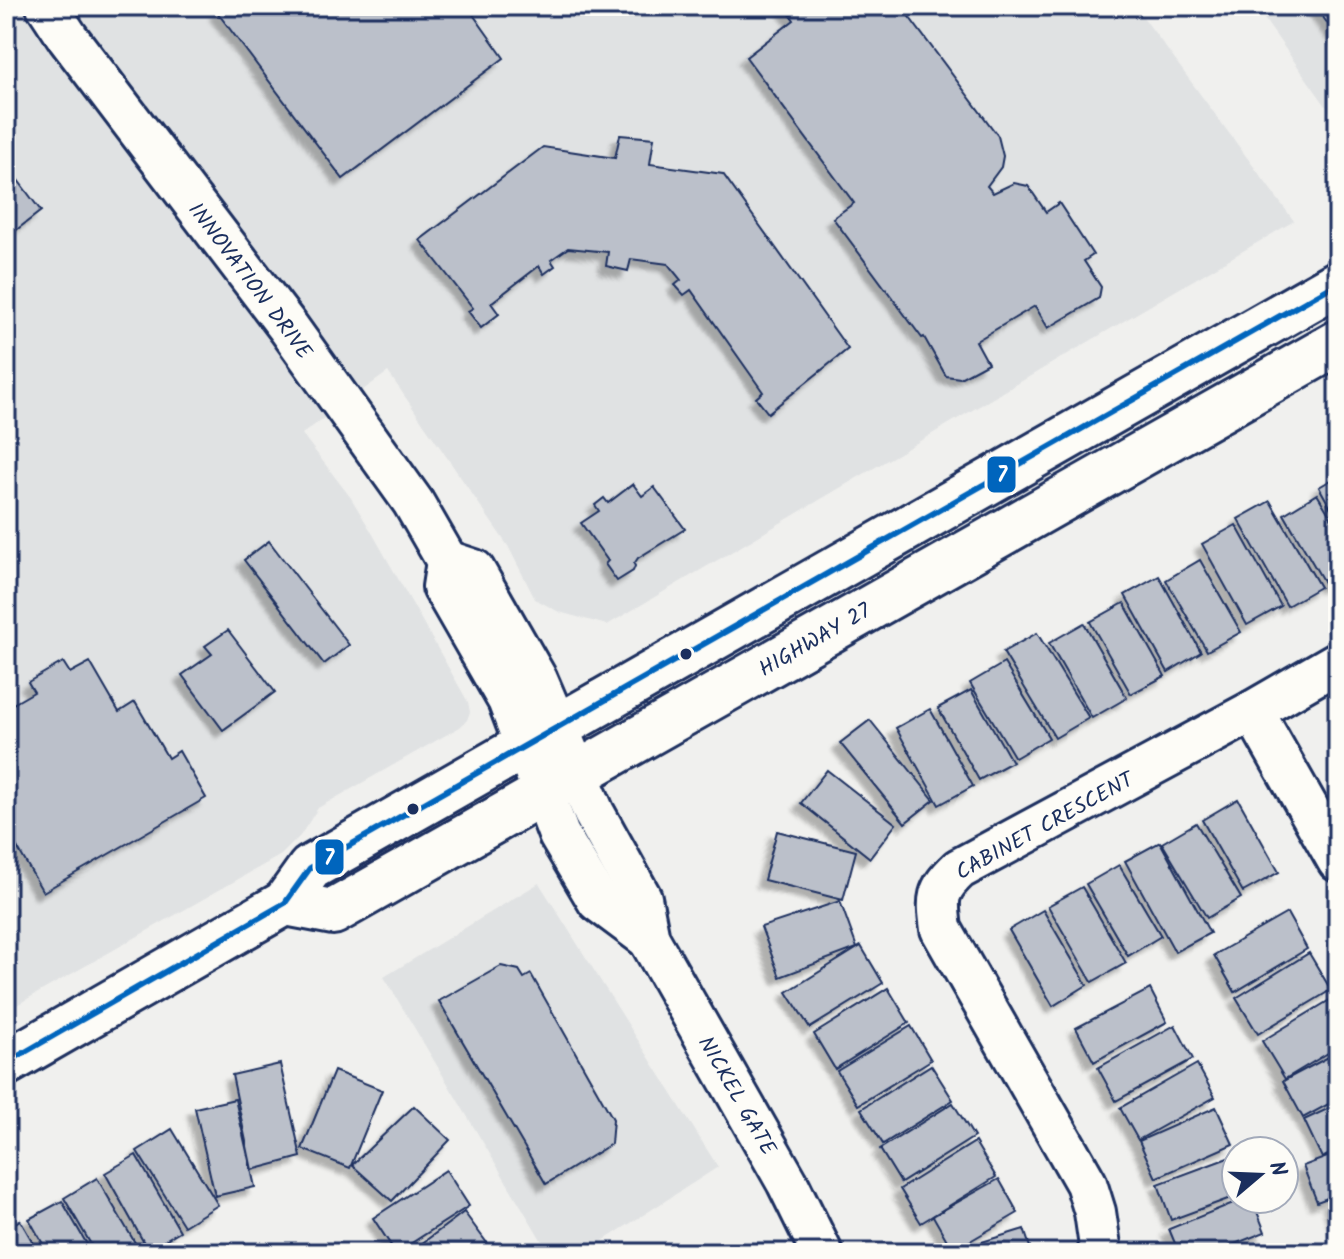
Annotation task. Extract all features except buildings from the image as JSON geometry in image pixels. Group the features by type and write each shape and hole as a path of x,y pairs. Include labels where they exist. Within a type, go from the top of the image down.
{"main road":[{"path":"6,1063 285,903 310,868 1338,283"},
{"name":"HIGHWAY 27","path":"285,903 333,912 1338,343"}],"street":[{"name":"INNOVATION DRIVE","path":"47,6 86,62 288,327 413,502 447,561 474,570 537,680 541,736 560,783"},
{"name":"CABINET CRESCENT","path":"1101,1253 1095,1212 1086,1183 941,929 937,901 942,885 959,869 1338,662"},
{"path":"1253,711 1338,861"},
{"name":"NICKEL GATE","path":"560,783 559,835 598,901 649,939 787,1182 822,1253"}],"shaded area":[{"path":"6,6 1135,6 1294,221 607,625 559,612 535,599 508,546 388,372 302,434 351,498 371,531 468,702 470,712 467,720 460,727 318,808 300,836 281,855 6,1011"},
{"path":"1255,6 1338,6 1338,123"},
{"path":"539,883 718,1167 584,1253 549,1253 384,977"}],"transit line":[{"name":"7","path":"6,1063 285,903 310,868 1338,283"}]}
